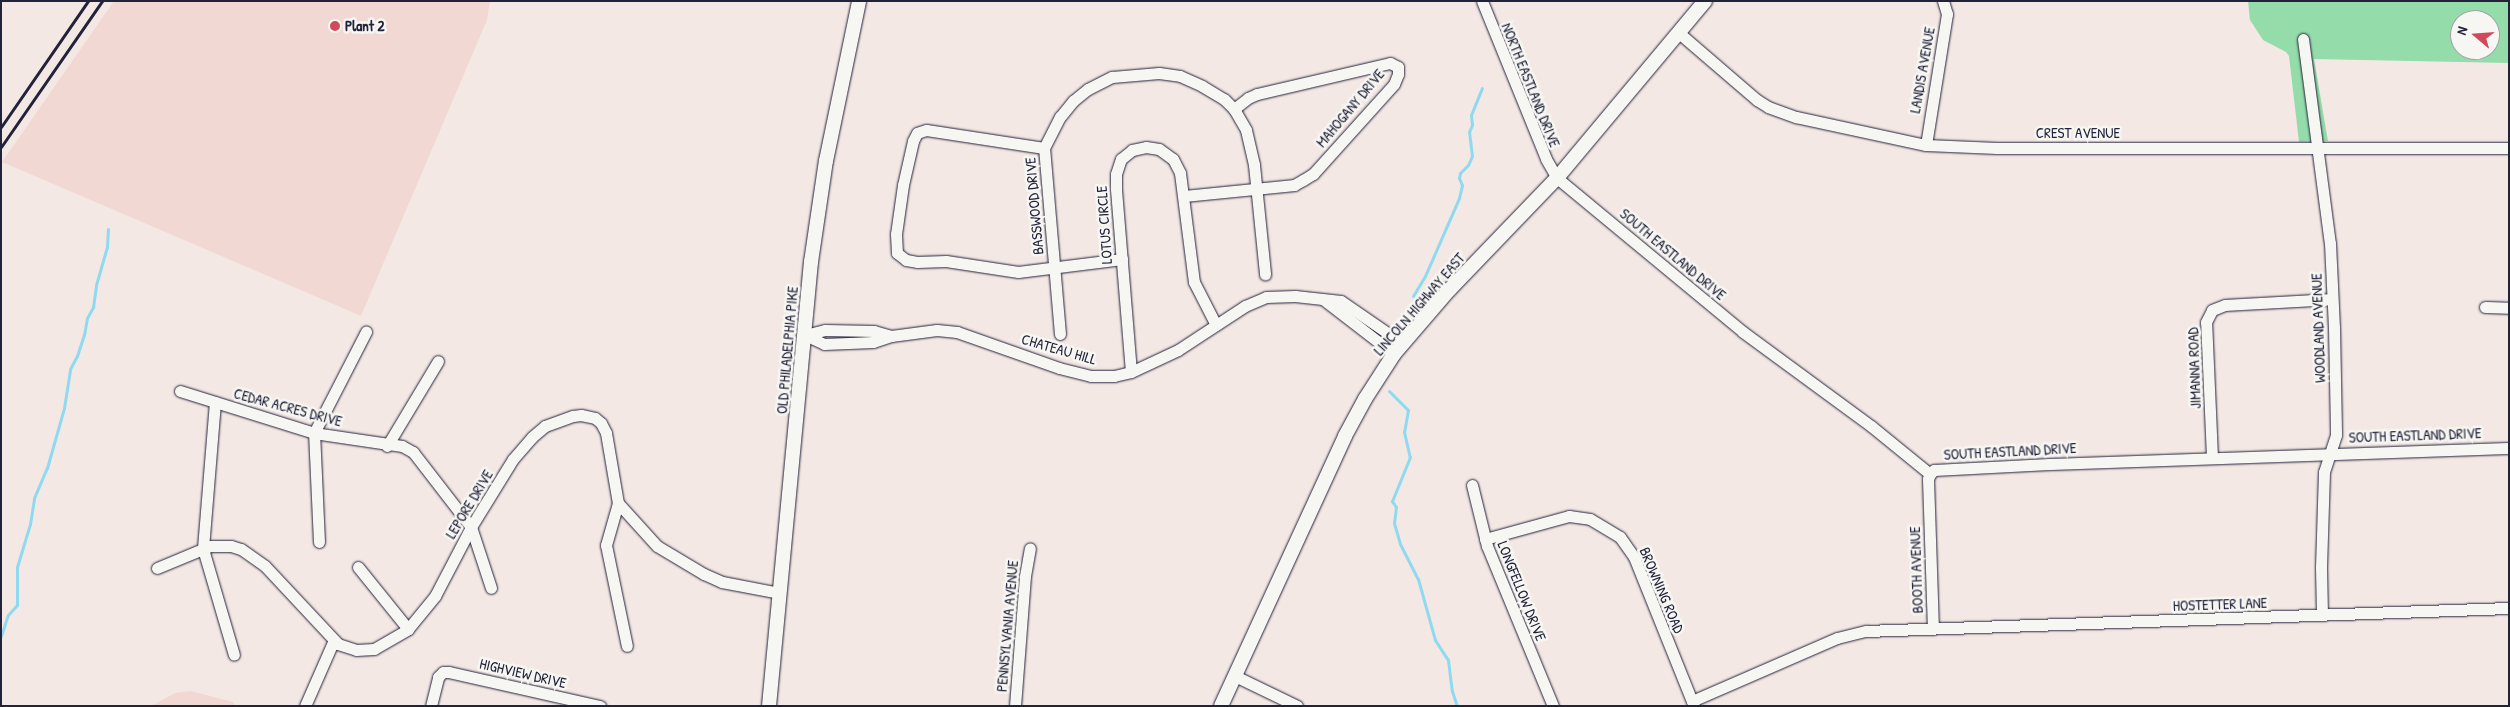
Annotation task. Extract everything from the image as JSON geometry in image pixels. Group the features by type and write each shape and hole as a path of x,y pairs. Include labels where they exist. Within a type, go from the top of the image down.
{"main road":[{"name":"OLD PHILADELPHIA PIKE","path":"769,706 819,204 859,1"},
{"name":"LINCOLN HIGHWAY EAST","path":"1221,706 1345,436 1365,398 1398,348 1557,178 1705,1"}],"street":[{"name":"NORTH EASTLAND DRIVE","path":"1482,1 1546,159 1557,178"},
{"name":"LANDIS AVENUE","path":"1926,144 1947,14 1943,1"},
{"name":"CREST AVENUE","path":"1679,33 1757,100 1768,107 1796,117 1926,144 1962,148 2509,148"},
{"name":"WOODLAND AVENUE","path":"2303,39 2330,243 2332,299 2336,435 2324,472 2322,615"},
{"name":"MAHOGANY DRIVE","path":"1184,196 1294,185 1313,174 1394,84 1398,74 1398,67 1390,62 1257,94 1248,98 1234,109"},
{"name":"BASSWOOD DRIVE","path":"1060,334 1044,148 1060,117 1073,101 1088,89 1112,77 1159,73 1180,76 1217,95 1234,109 1246,130 1254,164 1265,274"},
{"path":"1044,148 926,130 917,133 913,141 903,185 896,234 897,253 906,260 916,262 946,261 1018,272 1122,259"},
{"name":"LOTUS CIRCLE","path":"1132,372 1116,174 1122,159 1132,150 1146,147 1159,150 1174,159 1180,173 1184,196 1194,282 1202,302 1216,325"},
{"name":"SOUTH EASTLAND DRIVE","path":"1557,178 1743,332 1871,426 1930,474 1934,470 2212,457 2509,448"},
{"name":"CHATEAU HILL","path":"805,335 824,344 873,342 891,336 937,330 957,332 1059,368 1092,376 1132,372 1178,350 1245,306 1266,297 1296,296 1322,299 1398,348"},
{"name":"JIMANNA ROAD","path":"2212,457 2206,322 2212,310 2225,305 2332,299"},
{"path":"2486,307 2509,308"},
{"path":"319,542 314,433 366,332"},
{"path":"387,446 438,361"},
{"name":"CEDAR ACRES DRIVE","path":"180,391 314,433 387,446 402,446 413,452 471,527 491,588"},
{"path":"215,402 203,549 234,655"},
{"name":"LEPORE DRIVE","path":"157,568 203,549 231,546 250,554 265,566 338,644 356,650 374,649 408,629 435,596 471,527 514,459 532,437 545,426 573,416 589,416 601,423 606,433 618,503"},
{"name":"BOOTH AVENUE","path":"1693,704 1755,674 1844,636 1886,628 1933,628 1928,479 1930,474"},
{"name":"LONGFELLOW DRIVE","path":"1472,485 1484,539 1500,583 1553,706"},
{"path":"618,503 657,546 704,574 744,588 779,593"},
{"path":"618,503 606,545 627,646"},
{"name":"BROWNING ROAD","path":"1484,539 1569,516 1590,519 1620,537 1634,557 1693,704"},
{"name":"PENNSYLVANIA AVENUE","path":"1015,706 1025,576 1030,548"},
{"path":"358,567 408,629"},
{"name":"HOSTETTER LANE","path":"1933,628 2509,608"},
{"path":"304,706 334,640"},
{"name":"HIGHVIEW DRIVE","path":"431,706 436,680 440,674 449,672 600,706"},
{"path":"1235,676 1297,706"}],"shaded area":[{"path":"114,1 490,1 487,20 361,316 2,162"},
{"path":"191,691 233,702 235,706 151,706 175,693"}],"green space":[{"path":"2248,1 2509,1 2509,63 2314,59 2328,141 2299,142 2289,56 2286,52 2263,40 2250,20"}],"waterway":[{"path":"1413,296 1425,276 1459,198 1462,185 1459,178 1460,173 1468,165 1472,156 1469,132 1472,125 1471,115 1482,88"},
{"path":"1,636 8,615 17,605 17,567 30,524 34,498 47,468 64,408 70,369 77,356 87,318 93,307 96,285 107,247 108,229"},
{"path":"1389,391 1408,410 1404,432 1410,457 1392,501 1396,507 1394,523 1400,544 1418,579 1435,640 1448,660 1452,691 1457,706"}],"railway":[{"path":"1,127 88,1"},
{"path":"1,147 102,1"}],"place":[{"name":"Plant 2","path":"335,26"}]}
